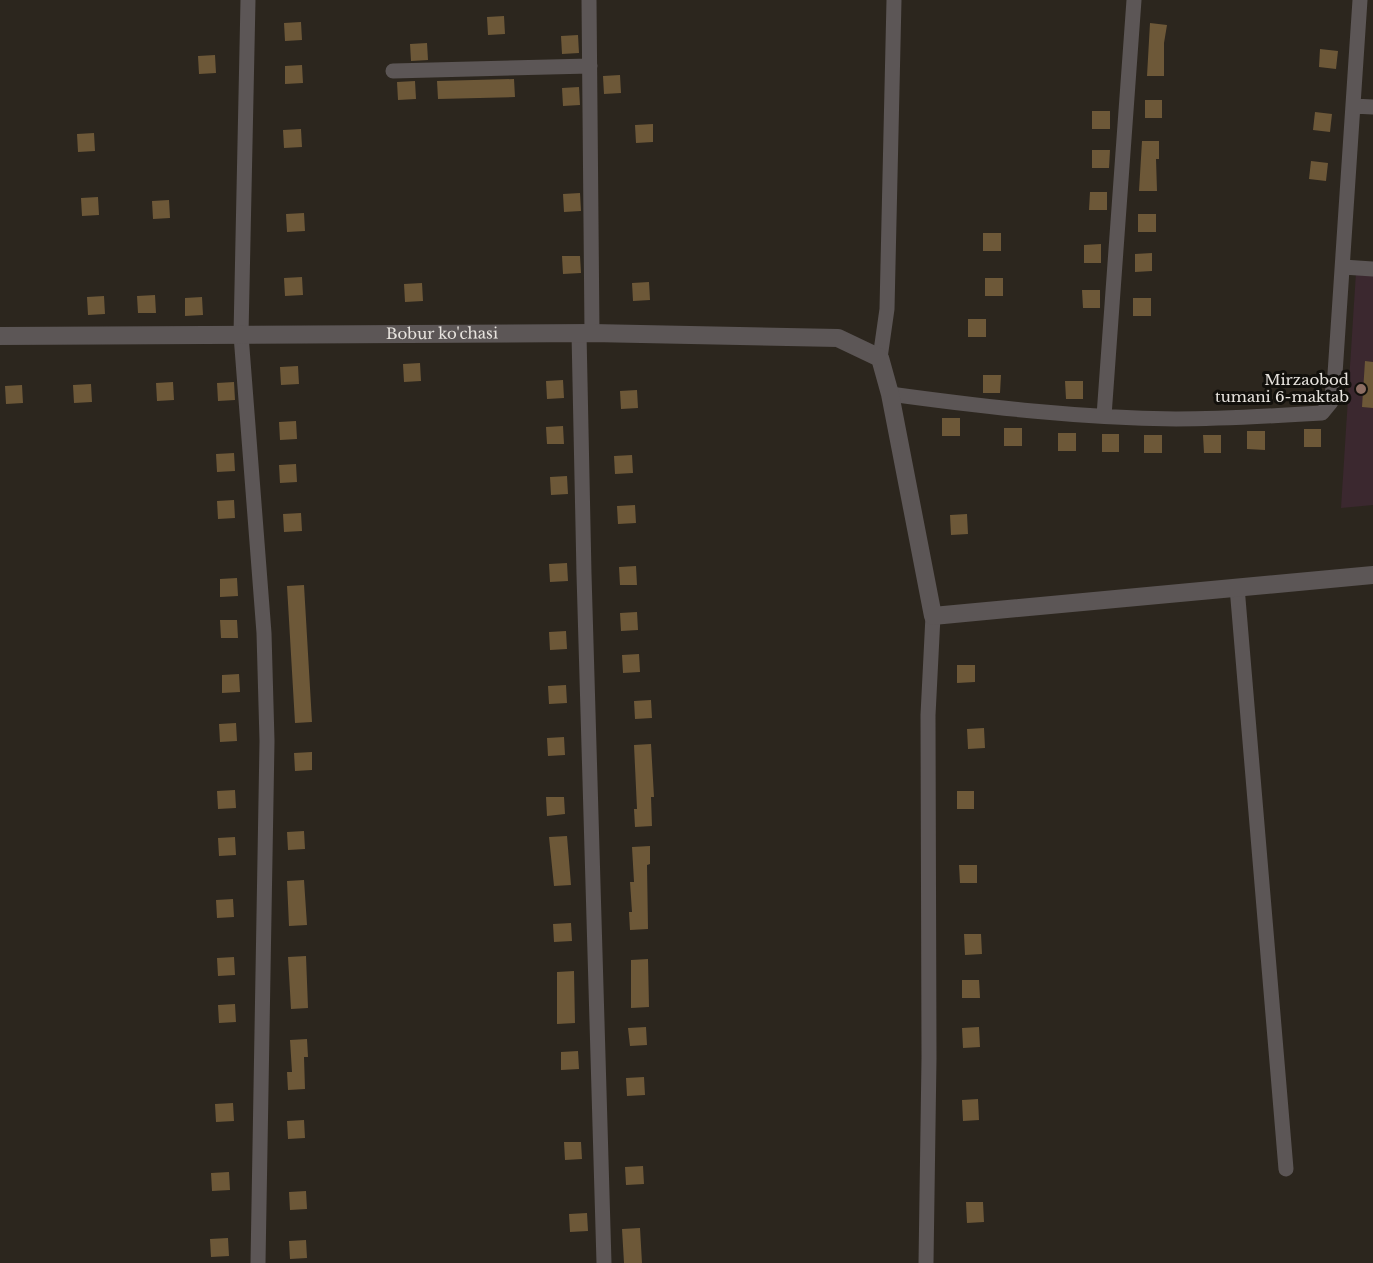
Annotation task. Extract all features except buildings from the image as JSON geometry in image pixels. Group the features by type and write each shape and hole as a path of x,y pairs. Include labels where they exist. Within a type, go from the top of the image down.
{"street":[{"path":"248,0 241,335 264,633 267,741 258,1263"},
{"path":"589,0 585,333 604,1263"},
{"path":"894,0 887,309 880,358 890,394 933,616 928,715 929,1058 926,1263"},
{"path":"1104,416 1134,0"},
{"path":"890,394 1022,410 1104,416 1177,419 1322,413 1331,402 1335,374 1360,0"},
{"path":"393,71 590,66"},
{"path":"1353,106 1373,106"},
{"path":"1342,267 1373,268"},
{"name":"Bobur ko'chasi","path":"0,336 585,333 838,338 880,358"},
{"path":"933,616 1373,574"},
{"path":"1237,587 1286,1169"}],"shaded area":[{"name":"Mirzaobod tumani 6-maktab","path":"1356,272 1373,274 1373,505 1341,508"}],"place":[{"name":"Mirzaobod tumani 6-maktab","path":"1361,389"}]}
